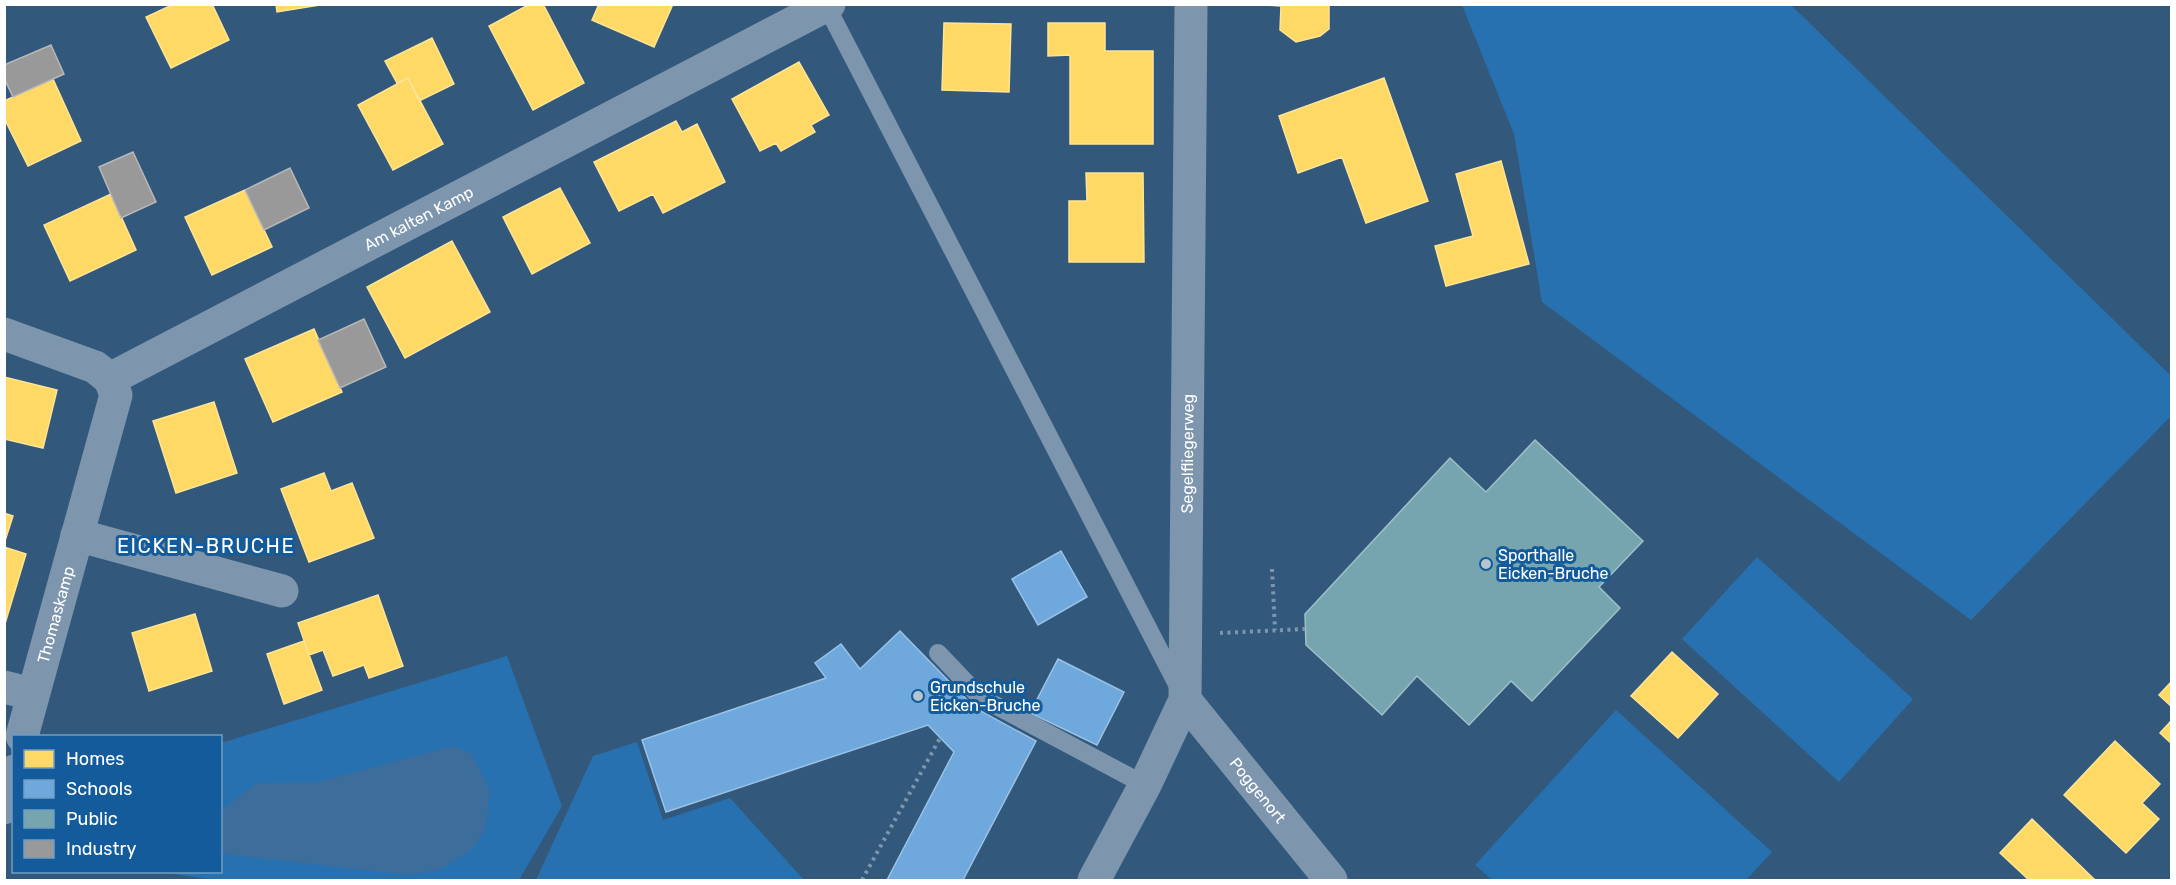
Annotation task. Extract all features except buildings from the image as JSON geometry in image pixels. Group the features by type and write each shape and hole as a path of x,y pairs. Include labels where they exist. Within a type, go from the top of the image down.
{"street":[{"name":"Segelfliegerweg","path":"1094,880 1145,785 1185,700 1191,4"},
{"name":"Am kalten Kamp","path":"110,379 828,6"},
{"path":"4,334 95,367 110,379"},
{"name":"Thomaskamp","path":"22,735 18,691 77,535 116,395 110,379"},
{"path":"77,535 282,591"},
{"name":"Poggenort","path":"1185,700 1331,880"},
{"path":"4,808 12,778"}],"lane":[{"path":"828,6 1185,700"},
{"path":"938,653 980,697 1145,785"}],"path":[{"path":"1272,569 1275,630"},
{"path":"1186,635 1305,629"},
{"path":"862,880 940,738"}],"shaded area":[{"path":"1462,5 1791,5 2171,376 2171,416 1971,620 1542,302 1514,134"},
{"path":"1757,557 1913,699 1839,782 1682,639"},
{"path":"507,656 562,806 519,880 215,880 167,873 222,873 222,743"},
{"path":"1616,710 1772,852 1746,880 1492,880 1475,865"},
{"path":"637,742 663,820 730,798 804,880 536,880 593,756"},
{"path":"454,746 472,755 490,791 485,829 471,850 439,870 407,875 225,854 222,850 222,810 257,783 318,782"}],"place":[{"name":"Sporthalle Eicken-Bruche","path":"1486,564"},
{"name":"Grundschule Eicken-Bruche","path":"918,696"}],"district":[{"name":"EICKEN-BRUCHE","path":"206,546"}]}
